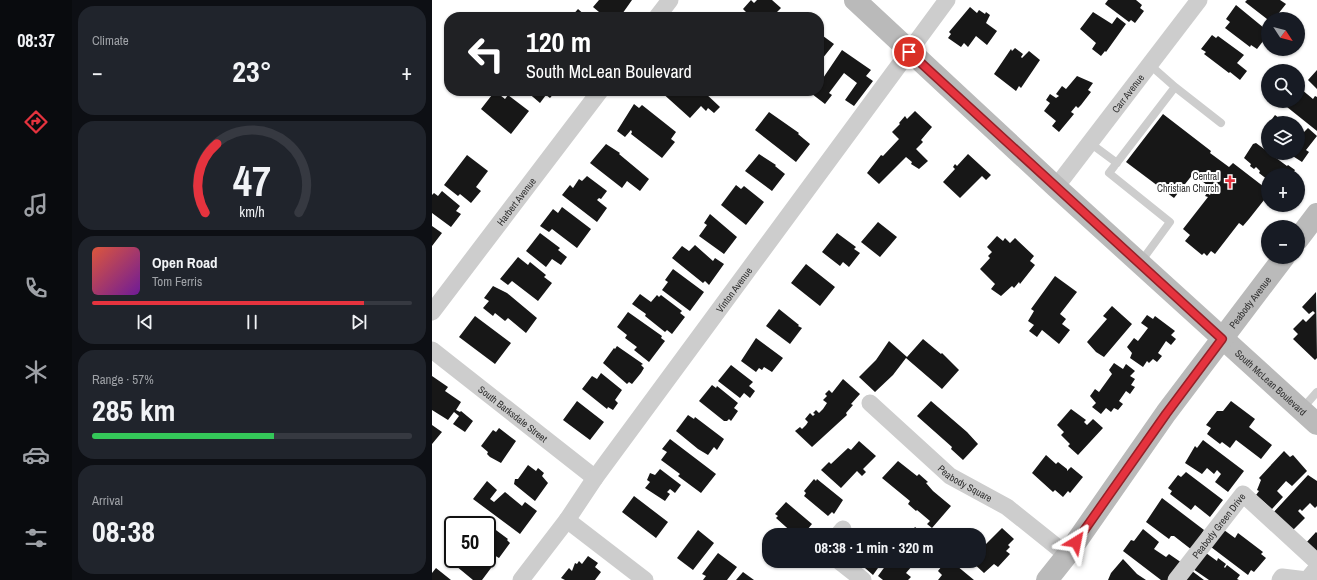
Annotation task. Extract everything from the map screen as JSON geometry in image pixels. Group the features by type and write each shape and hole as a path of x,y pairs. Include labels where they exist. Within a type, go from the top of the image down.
{"main road":[{"name":"South McLean Boulevard","path":"854,0 1140,264 1317,424"},
{"path":"1305,230 1317,214"},
{"name":"Peabody Avenue","path":"1047,580 1067,555 1166,414 1279,264"}],"street":[{"path":"661,12 670,0"},
{"name":"Vinton Avenue","path":"521,580 567,520 595,478 947,0"},
{"name":"Carr Avenue","path":"1056,187 1199,0"},
{"name":"Harbert Avenue","path":"432,312 596,96"},
{"name":"South Barksdale Street","path":"432,350 595,478"},
{"name":"Peabody Square","path":"870,403 950,476 1007,507 1067,555"},
{"name":"Peabody Green Drive","path":"1176,580 1242,494 1317,562"},
{"path":"567,520 645,580"},
{"path":"848,568 863,580"},
{"path":"1280,580 1282,577 1307,580 1317,568"}],"lane":[{"path":"1150,65 1175,87 1221,123"},
{"path":"1140,264 1170,222 1109,173 1175,87"},
{"path":"1090,143 1117,163"},
{"path":"1301,410 1317,392"}],"building":[{"path":"599,0 632,0 624,12 599,12 593,7"},
{"path":"751,0 754,3 757,0 772,0 781,8 777,12 746,12 743,9"},
{"path":"1108,0 1136,0 1142,5 1140,8 1144,11 1135,23 1131,20 1129,22 1105,4"},
{"path":"1247,0 1280,0 1286,4 1280,12 1261,12 1261,14 1245,2"},
{"path":"1236,5 1261,26 1261,44 1257,49 1251,45 1250,47 1225,28 1230,22 1226,19"},
{"path":"970,7 977,13 979,10 990,15 986,23 997,31 987,45 976,36 968,47 964,43 961,47 948,38 951,34 949,32"},
{"path":"1093,12 1112,24 1117,17 1126,24 1106,52 1105,51 1101,56 1092,49 1096,43 1080,29"},
{"path":"1212,35 1216,38 1218,36 1244,55 1237,63 1247,71 1240,80 1204,54 1206,52 1201,49"},
{"path":"824,37 834,44 824,56"},
{"path":"1015,48 1023,54 1021,57 1022,58 1029,51 1040,60 1021,88 1019,86 1016,91 994,74 1011,49 1012,51"},
{"path":"842,50 871,70 866,76 873,81 854,106 845,100 857,83 844,73 829,93 832,95 825,104 815,96 824,96 824,77"},
{"path":"1317,70 1317,89 1308,80"},
{"path":"1077,76 1093,83 1088,90 1091,92 1078,108 1076,106 1071,112 1074,114 1059,132 1052,126 1056,121 1044,111 1050,103 1046,100 1050,94 1056,98 1059,96 1056,94 1062,86 1066,89"},
{"path":"1305,92 1313,99 1315,96 1317,97 1317,131 1305,121 1305,116 1298,116 1288,108 1305,108"},
{"path":"491,96 501,96 505,99 509,96 529,111 511,134 481,109"},
{"path":"532,96 545,96 540,103"},
{"path":"666,96 708,96 720,107 714,113 708,108 706,111 701,106 690,118"},
{"path":"634,104 639,108 642,105 676,132 671,139 675,142 662,158 631,134 631,130 625,137 617,131"},
{"path":"915,111 932,127 921,140 923,142 916,149 928,161 919,169 911,164 912,162 906,157 879,184 867,173 881,155 883,156 899,139 892,132 905,116 907,119"},
{"path":"769,112 799,133 798,134 810,144 796,162 755,130"},
{"name":"Central Christian Church","path":"1163,114 1211,151 1210,153 1229,167 1233,163 1261,185 1261,204 1243,226 1239,223 1215,254 1211,251 1207,256 1204,253 1202,255 1185,241 1190,235 1183,229 1208,197 1205,196 1207,193 1210,195 1212,189 1193,174 1174,198 1126,162"},
{"path":"1308,128 1317,136 1306,150 1309,152 1305,158 1305,131"},
{"path":"1256,143 1261,147 1261,160 1279,160 1292,168 1261,168 1261,175 1256,167 1254,169 1250,166 1251,164 1244,158 1253,144"},
{"path":"606,144 620,153 619,154 649,179 640,191 627,181 622,188 590,163"},
{"path":"759,154 776,165 775,166 785,174 772,191 745,171"},
{"path":"968,154 991,175 986,180 982,176 960,198 943,182 955,169 953,167 955,164 957,166"},
{"path":"467,155 488,171 476,187 481,191 471,203 460,194 458,196 444,185"},
{"path":"587,176 607,191 601,199 599,198 597,200 607,208 597,222 562,195 570,185 573,188 579,179 582,181"},
{"path":"736,185 741,189 744,186 764,202 746,225 721,205"},
{"path":"442,191 460,206 456,211 461,214 451,227 432,213 432,195 434,193 438,196"},
{"path":"562,207 591,229 577,248 552,229 549,232 540,226 553,209 558,213"},
{"path":"710,214 737,237 724,254 699,236 707,225 704,223"},
{"path":"878,222 897,237 880,257 861,242"},
{"path":"432,226 442,233 432,246"},
{"path":"540,233 560,248 558,250 567,257 561,265 552,259 546,267 526,251"},
{"path":"837,233 856,247 854,249 860,253 849,267 843,262 840,266 822,252"},
{"path":"997,236 1003,241 1005,238 1010,243 1015,238 1034,256 1030,261 1035,265 1020,284 1019,282 1014,288 1012,286 1001,296 991,289 995,284 980,269 990,258 988,256 992,252 987,247"},
{"path":"695,245 713,261 715,258 724,264 709,285 705,281 703,283 672,258 682,246 689,251"},
{"path":"518,257 528,265 530,262 546,275 544,277 552,283 538,301 512,281 508,285 500,279"},
{"path":"806,264 835,287 820,306 791,283"},
{"path":"673,269 704,292 690,311 662,290 668,282 665,280"},
{"path":"1055,276 1077,292 1060,314 1066,319 1062,324 1070,330 1059,344 1042,330 1037,337 1029,331 1034,325 1028,321 1034,311 1031,309"},
{"path":"493,286 507,293 537,318 526,333 508,318 505,321 495,313 493,316 483,308 489,301 484,298"},
{"path":"1316,292 1317,358 1315,360 1293,339 1298,334 1293,329 1303,319 1306,322 1315,313 1313,311 1309,314 1302,307"},
{"path":"640,294 651,302 657,295 659,297 661,295 682,311 680,313 685,317 672,334 667,330 665,332 645,316 646,314 632,304"},
{"path":"1112,306 1132,324 1104,357 1096,352 1087,342 1107,319 1103,316"},
{"path":"779,309 802,328 790,344 766,326"},
{"path":"628,312 662,336 661,338 665,341 649,362 634,350 637,347 625,338 627,335 617,327"},
{"path":"1147,315 1153,319 1155,316 1175,331 1171,335 1176,339 1171,345 1166,341 1158,353 1162,356 1157,362 1153,359 1149,363 1147,361 1143,367 1130,358 1132,353 1127,347 1134,338 1138,341 1148,328 1141,323"},
{"path":"475,316 511,343 495,364 459,337"},
{"path":"756,338 783,358 772,372 764,367 762,370 759,368 756,372 741,361"},
{"path":"923,339 941,354 942,353 959,370 942,389 906,358 893,375 875,392 859,377 876,360 889,341 907,357"},
{"path":"617,346 643,364 641,365 644,368 632,384 629,382 627,384 603,363"},
{"path":"1114,363 1123,369 1126,364 1135,371 1130,376 1135,379 1131,385 1135,387 1130,394 1126,391 1119,401 1123,404 1118,410 1114,408 1111,412 1106,408 1101,414 1092,407 1096,403 1090,396 1095,389 1099,392 1112,374 1109,370"},
{"path":"731,365 753,382 749,386 755,391 750,398 744,393 740,398 718,381"},
{"path":"601,373 622,390 615,400 618,403 613,410 608,407 607,409 582,389 592,376 597,379"},
{"path":"432,376 448,387 445,391 461,402 456,410 461,411 473,421 465,432 453,424 459,416 454,412 448,420 432,410"},
{"path":"843,379 860,394 851,404 853,405 846,413 847,415 812,447 795,431 800,427 802,429 806,425 808,422 805,419 810,413 813,416 815,414 813,413 816,410 819,413 823,409 827,403 823,400 827,396 825,394 829,390 832,393"},
{"path":"712,385 716,388 717,386 738,403 734,408 738,411 731,421 729,419 724,421 699,401"},
{"path":"577,401 604,422 590,440 563,420"},
{"path":"931,401 967,432 978,444 963,460 951,449 952,447 917,416"},
{"path":"1231,401 1255,419 1249,427 1272,445 1261,459 1236,440 1230,448 1222,442 1220,444 1207,434 1211,428 1206,425 1217,411 1223,411"},
{"path":"1071,409 1086,420 1084,422 1087,425 1093,419 1103,428 1078,455 1068,446 1070,444 1061,435 1064,432 1057,425"},
{"path":"688,415 694,419 695,417 724,439 717,450 714,447 708,455 676,431"},
{"path":"432,425 442,432 432,444"},
{"path":"499,428 516,441 501,463 490,457 487,454 488,452 481,446 493,430 496,432"},
{"path":"670,439 716,474 701,493 678,476 680,474 661,460 667,452 662,449"},
{"path":"1203,440 1244,471 1228,492 1215,482 1221,474 1217,470 1214,474 1207,468 1202,474 1185,463 1195,446 1197,448"},
{"path":"859,441 876,456 863,469 866,472 862,476 857,471 841,488 821,470 829,462 831,464 848,448 851,450"},
{"path":"1284,451 1290,457 1293,455 1307,471 1292,486 1286,481 1277,491 1283,497 1272,509 1256,495 1259,491 1257,490 1261,480 1259,478"},
{"path":"1046,455 1056,464 1058,462 1067,469 1067,471 1071,467 1083,477 1070,493 1068,491 1063,497 1055,490 1053,492 1032,473"},
{"path":"898,461 917,476 919,474 928,482 926,483 933,491 951,506 932,528 927,524 930,521 908,504 910,501 882,478"},
{"path":"528,465 536,471 538,468 544,473 542,476 548,483 535,501 514,484 515,479 518,479"},
{"path":"660,469 681,485 675,493 670,489 667,492 670,494 665,501 645,488 650,482 647,480 650,473 655,475"},
{"path":"1186,472 1223,500 1210,517 1195,505 1191,510 1170,494 1172,491 1168,488 1178,475 1181,477"},
{"path":"1308,475 1317,481 1317,506 1315,508 1310,503 1302,511 1300,509 1298,511 1305,518 1291,532 1272,514"},
{"path":"814,479 816,481 817,479 843,500 834,514 832,512 828,516 804,496 806,493 804,491"},
{"path":"487,481 497,490 490,499 494,502 505,492 522,506 525,502 537,511 520,534 473,499"},
{"path":"634,496 668,522 656,538 622,512"},
{"path":"1162,498 1204,530 1192,550 1174,536 1171,536 1169,539 1146,522"},
{"path":"786,502 812,524 809,528 787,528 776,518 778,516 775,514"},
{"path":"1002,528 1014,539 1008,545 1010,547 1006,551 1010,554 998,567 994,564 984,573 979,568 986,568 986,544"},
{"path":"1143,529 1159,542 1154,549 1166,557 1169,554 1182,563 1169,580 1161,580 1123,551 1131,540 1134,541"},
{"path":"496,530 508,539 507,540 510,543 499,558 496,556"},
{"path":"698,530 714,543 693,570 677,558"},
{"path":"1224,530 1235,538 1238,533 1263,552 1261,554 1266,558 1254,572 1251,570 1248,575 1211,547"},
{"path":"1316,532 1317,533 1317,555 1305,544"},
{"path":"718,553 737,567 727,580 703,580 706,576 702,574"},
{"path":"1206,553 1217,561 1218,558 1226,564 1224,567 1225,568 1227,565 1240,575 1237,579 1239,580 1209,580 1193,569"},
{"path":"588,556 598,563 595,567 601,572 595,580 565,580 561,578 569,568 572,571 575,563 577,564 579,561 582,564"},
{"path":"1123,559 1137,574 1146,580 1108,580 1111,573"},
{"path":"436,568 451,580 432,580 432,573"},
{"path":"458,568 491,568 482,580 473,580"},
{"path":"865,568 878,568 873,575"},
{"path":"884,568 910,568 906,573 911,577 908,580 883,580 878,576"},
{"path":"940,568 959,568 974,580 938,580 942,575 938,571"},
{"path":"1192,571 1204,580 1185,580"},
{"path":"743,572 754,580 736,580"}],"place":[{"name":"Central Christian Church","path":"1230,182"}],"route":[{"path":"909,52 1222,339 1166,414 1076,542"}]}
